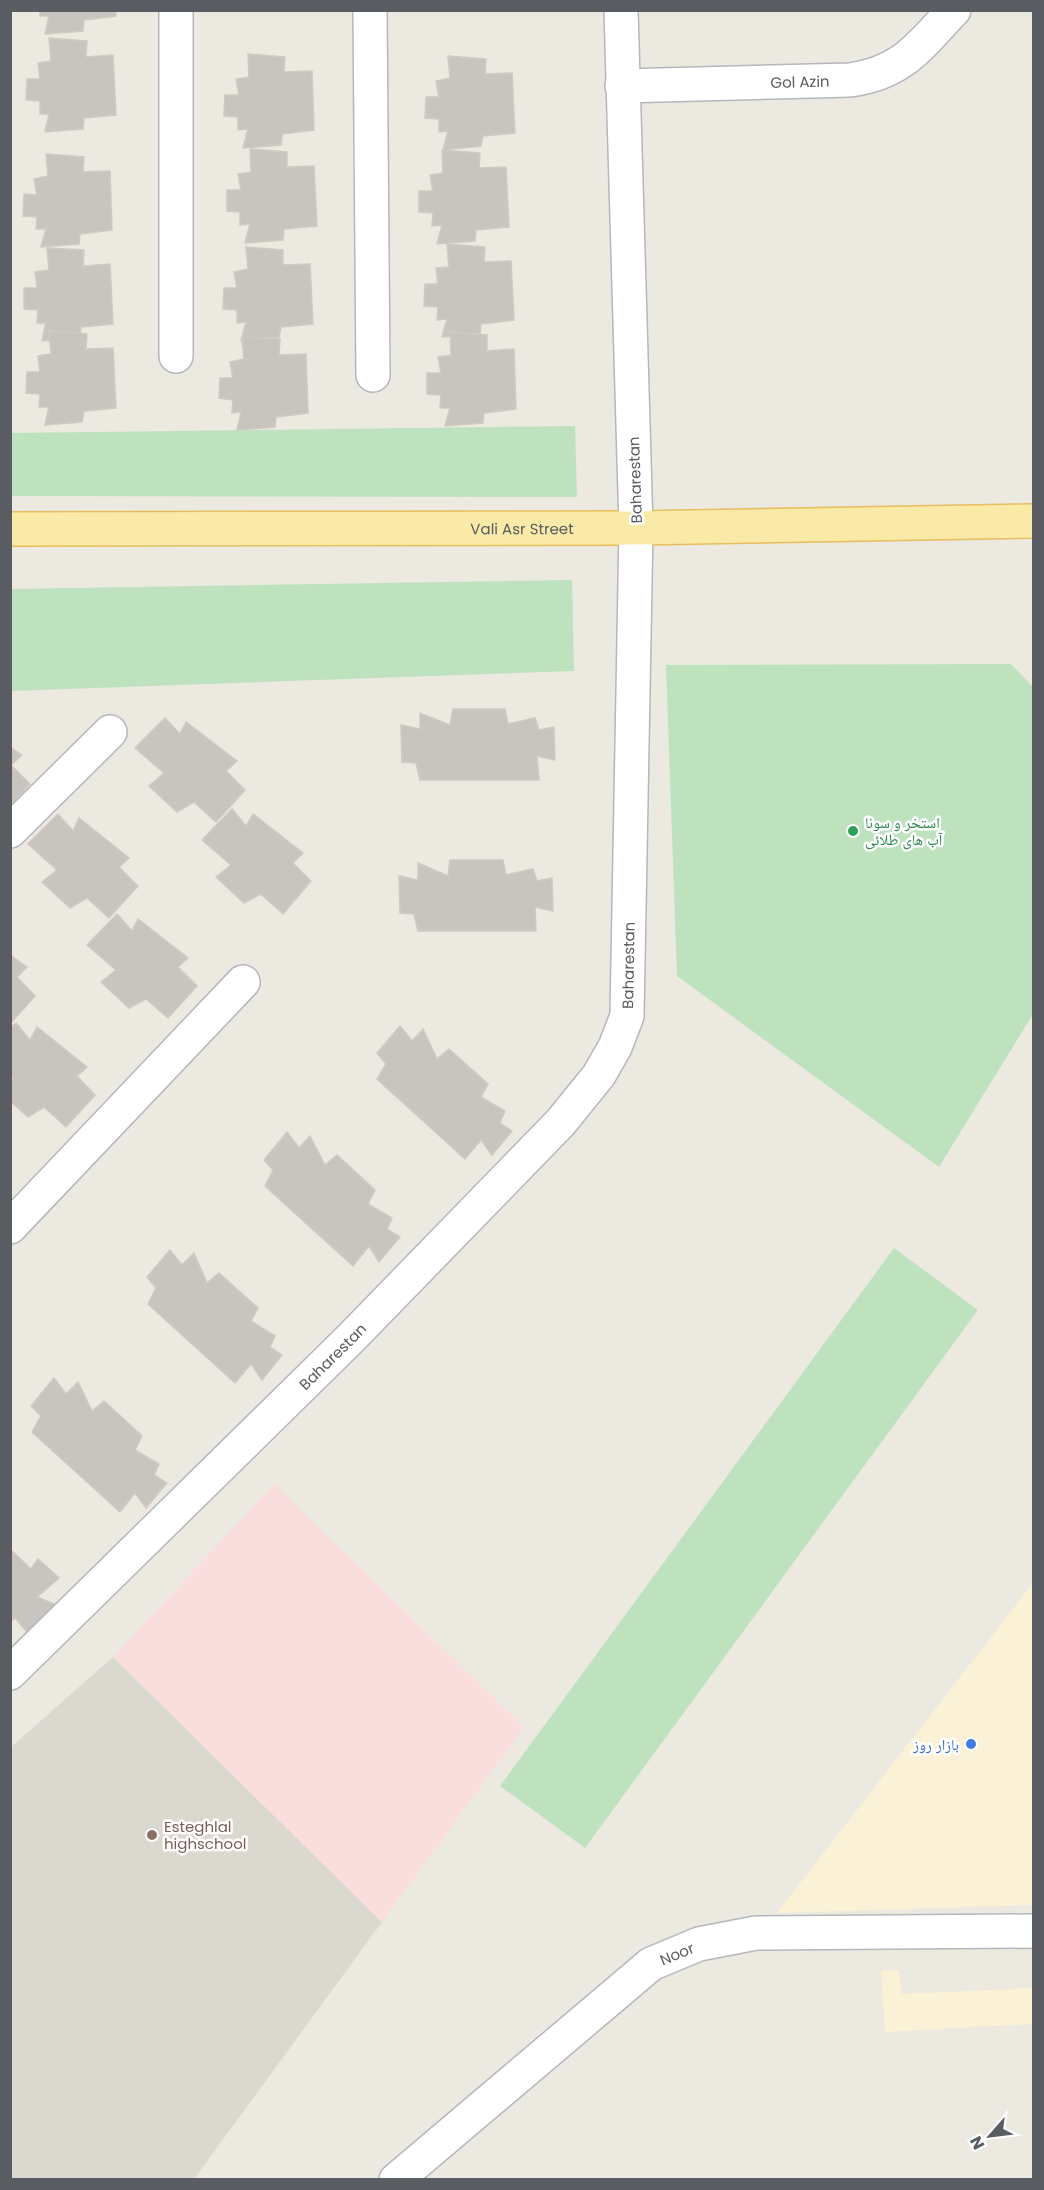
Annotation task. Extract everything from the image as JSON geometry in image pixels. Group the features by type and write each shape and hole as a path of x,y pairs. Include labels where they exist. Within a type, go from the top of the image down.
{"main road":[{"name":"Vali Asr Street","path":"10,529 636,528 1034,521"}],"street":[{"path":"176,10 176,356"},
{"path":"370,10 373,375"},
{"name":"Baharestan","path":"10,1673 351,1338 561,1122 599,1075 615,1047 627,1016 636,528 621,10"},
{"name":"Gol Azin","path":"622,86 850,80 871,77 890,70 906,59 954,10"},
{"path":"10,831 110,732"},
{"path":"10,1227 243,982"},
{"name":"Noor","path":"396,2180 651,1964 699,1944 756,1933 1034,1931"}],"shaded area":[{"path":"274,1484 524,1727 382,1922 113,1657"},
{"name":"بازار روز","path":"1033,1583 1033,1905 777,1913"},
{"name":"Esteghlal highschool","path":"113,1657 382,1922 194,2179 11,2179 10,1748"},
{"path":"899,1970 902,1994 1033,1988 1033,2024 885,2032 881,1971"}],"green space":[{"path":"575,426 577,497 11,496 11,433"},
{"path":"572,580 574,671 11,691 11,589"},
{"name":"استخر و سونا آب های طلائی","path":"1011,664 1033,687 1033,1014 939,1167 677,976 666,665"},
{"path":"894,1248 978,1310 585,1848 500,1786"}],"building":[{"path":"40,10 116,10 116,16 84,20 83,31 45,34 49,16 40,16"},
{"path":"49,38 87,41 86,57 113,55 116,115 84,118 83,129 45,132 49,114 40,114 40,101 26,100 27,79 40,79 38,63 51,61"},
{"path":"248,54 285,57 284,72 312,71 314,130 282,134 281,145 243,148 248,129 238,130 238,117 224,116 225,95 239,95 236,79 249,77"},
{"path":"448,56 486,59 485,74 512,73 515,133 483,136 481,146 443,150 448,131 439,132 439,119 425,118 426,97 439,97 436,81 450,78"},
{"path":"250,149 287,152 287,167 314,166 317,226 284,229 283,240 245,243 250,224 240,225 240,212 227,211 227,190 241,190 238,174 251,172"},
{"path":"442,150 480,153 479,168 506,167 509,227 476,230 475,241 437,244 442,225 432,226 433,213 419,212 419,191 433,191 430,175 443,173"},
{"path":"46,154 84,157 83,172 110,171 112,230 80,234 79,244 41,247 46,229 36,229 37,217 23,216 24,194 37,195 34,179 48,176"},
{"path":"447,244 485,247 484,262 511,261 514,320 481,324 480,334 442,337 447,319 437,320 438,307 424,306 425,284 438,284 436,268 449,267"},
{"path":"246,247 283,250 283,265 310,264 313,324 281,327 279,337 241,341 246,322 237,323 237,310 223,309 224,288 237,288 234,272 248,269"},
{"path":"47,248 84,250 83,266 110,264 113,324 81,327 80,338 42,341 46,323 37,323 38,310 24,309 24,288 37,288 35,272 49,270"},
{"path":"49,331 87,334 86,349 113,348 116,408 84,411 82,422 45,425 49,407 39,407 40,394 26,393 27,372 40,372 38,356 51,354"},
{"path":"450,332 487,335 487,351 514,349 516,409 484,413 483,423 445,426 450,408 440,408 441,395 427,394 427,373 441,373 438,357 451,355"},
{"path":"242,337 280,339 279,355 306,354 308,413 276,417 275,427 237,430 241,412 232,413 233,400 219,398 220,378 233,378 230,362 244,359"},
{"path":"453,709 505,709 508,724 535,718 539,730 554,727 555,760 537,756 539,780 420,780 416,763 402,762 401,725 420,729 420,713 450,725"},
{"path":"165,718 180,734 186,722 237,761 226,771 245,790 216,822 194,802 177,812 149,786 164,773 135,748"},
{"path":"10,747 22,755 11,765 30,784 10,805"},
{"path":"232,809 246,826 253,814 303,853 293,863 311,881 283,914 261,894 244,903 216,877 231,865 202,840"},
{"path":"58,814 73,831 79,818 129,858 119,867 138,886 109,918 87,898 70,908 42,882 57,870 28,844"},
{"path":"450,860 503,860 506,875 533,869 537,881 552,878 553,911 535,907 536,931 418,931 414,914 400,913 399,876 418,880 418,863 448,876"},
{"path":"117,914 132,931 138,919 188,958 178,967 197,986 168,1018 146,999 129,1008 101,982 116,970 87,945"},
{"path":"10,955 27,967 17,977 35,996 10,1024"},
{"path":"16,1023 30,1040 37,1027 87,1067 77,1076 95,1095 66,1127 44,1107 28,1117 10,1101 10,1082 14,1079 10,1075 10,1028"},
{"path":"400,1026 412,1041 423,1029 437,1059 449,1049 488,1084 481,1097 505,1111 500,1123 512,1131 492,1155 481,1140 465,1159 377,1079 386,1064 377,1053"},
{"path":"287,1132 299,1148 310,1136 325,1165 337,1155 375,1190 368,1204 392,1218 387,1229 400,1237 379,1262 369,1246 353,1266 265,1186 273,1170 264,1160"},
{"path":"170,1250 182,1265 194,1253 207,1283 219,1273 258,1308 251,1321 275,1336 270,1347 282,1355 262,1380 251,1364 235,1383 148,1304 156,1288 147,1277"},
{"path":"54,1378 66,1394 78,1382 92,1411 104,1401 142,1436 135,1450 159,1464 154,1475 167,1483 146,1508 135,1493 120,1512 32,1432 41,1416 31,1406"},
{"path":"10,1549 31,1569 38,1559 59,1578 37,1597 54,1604 28,1633 15,1618 10,1622"}],"place":[{"name":"استخر و سونا آب های طلائی","path":"853,831"},
{"name":"بازار روز","path":"971,1744"},
{"name":"Esteghlal highschool","path":"152,1835"}]}
